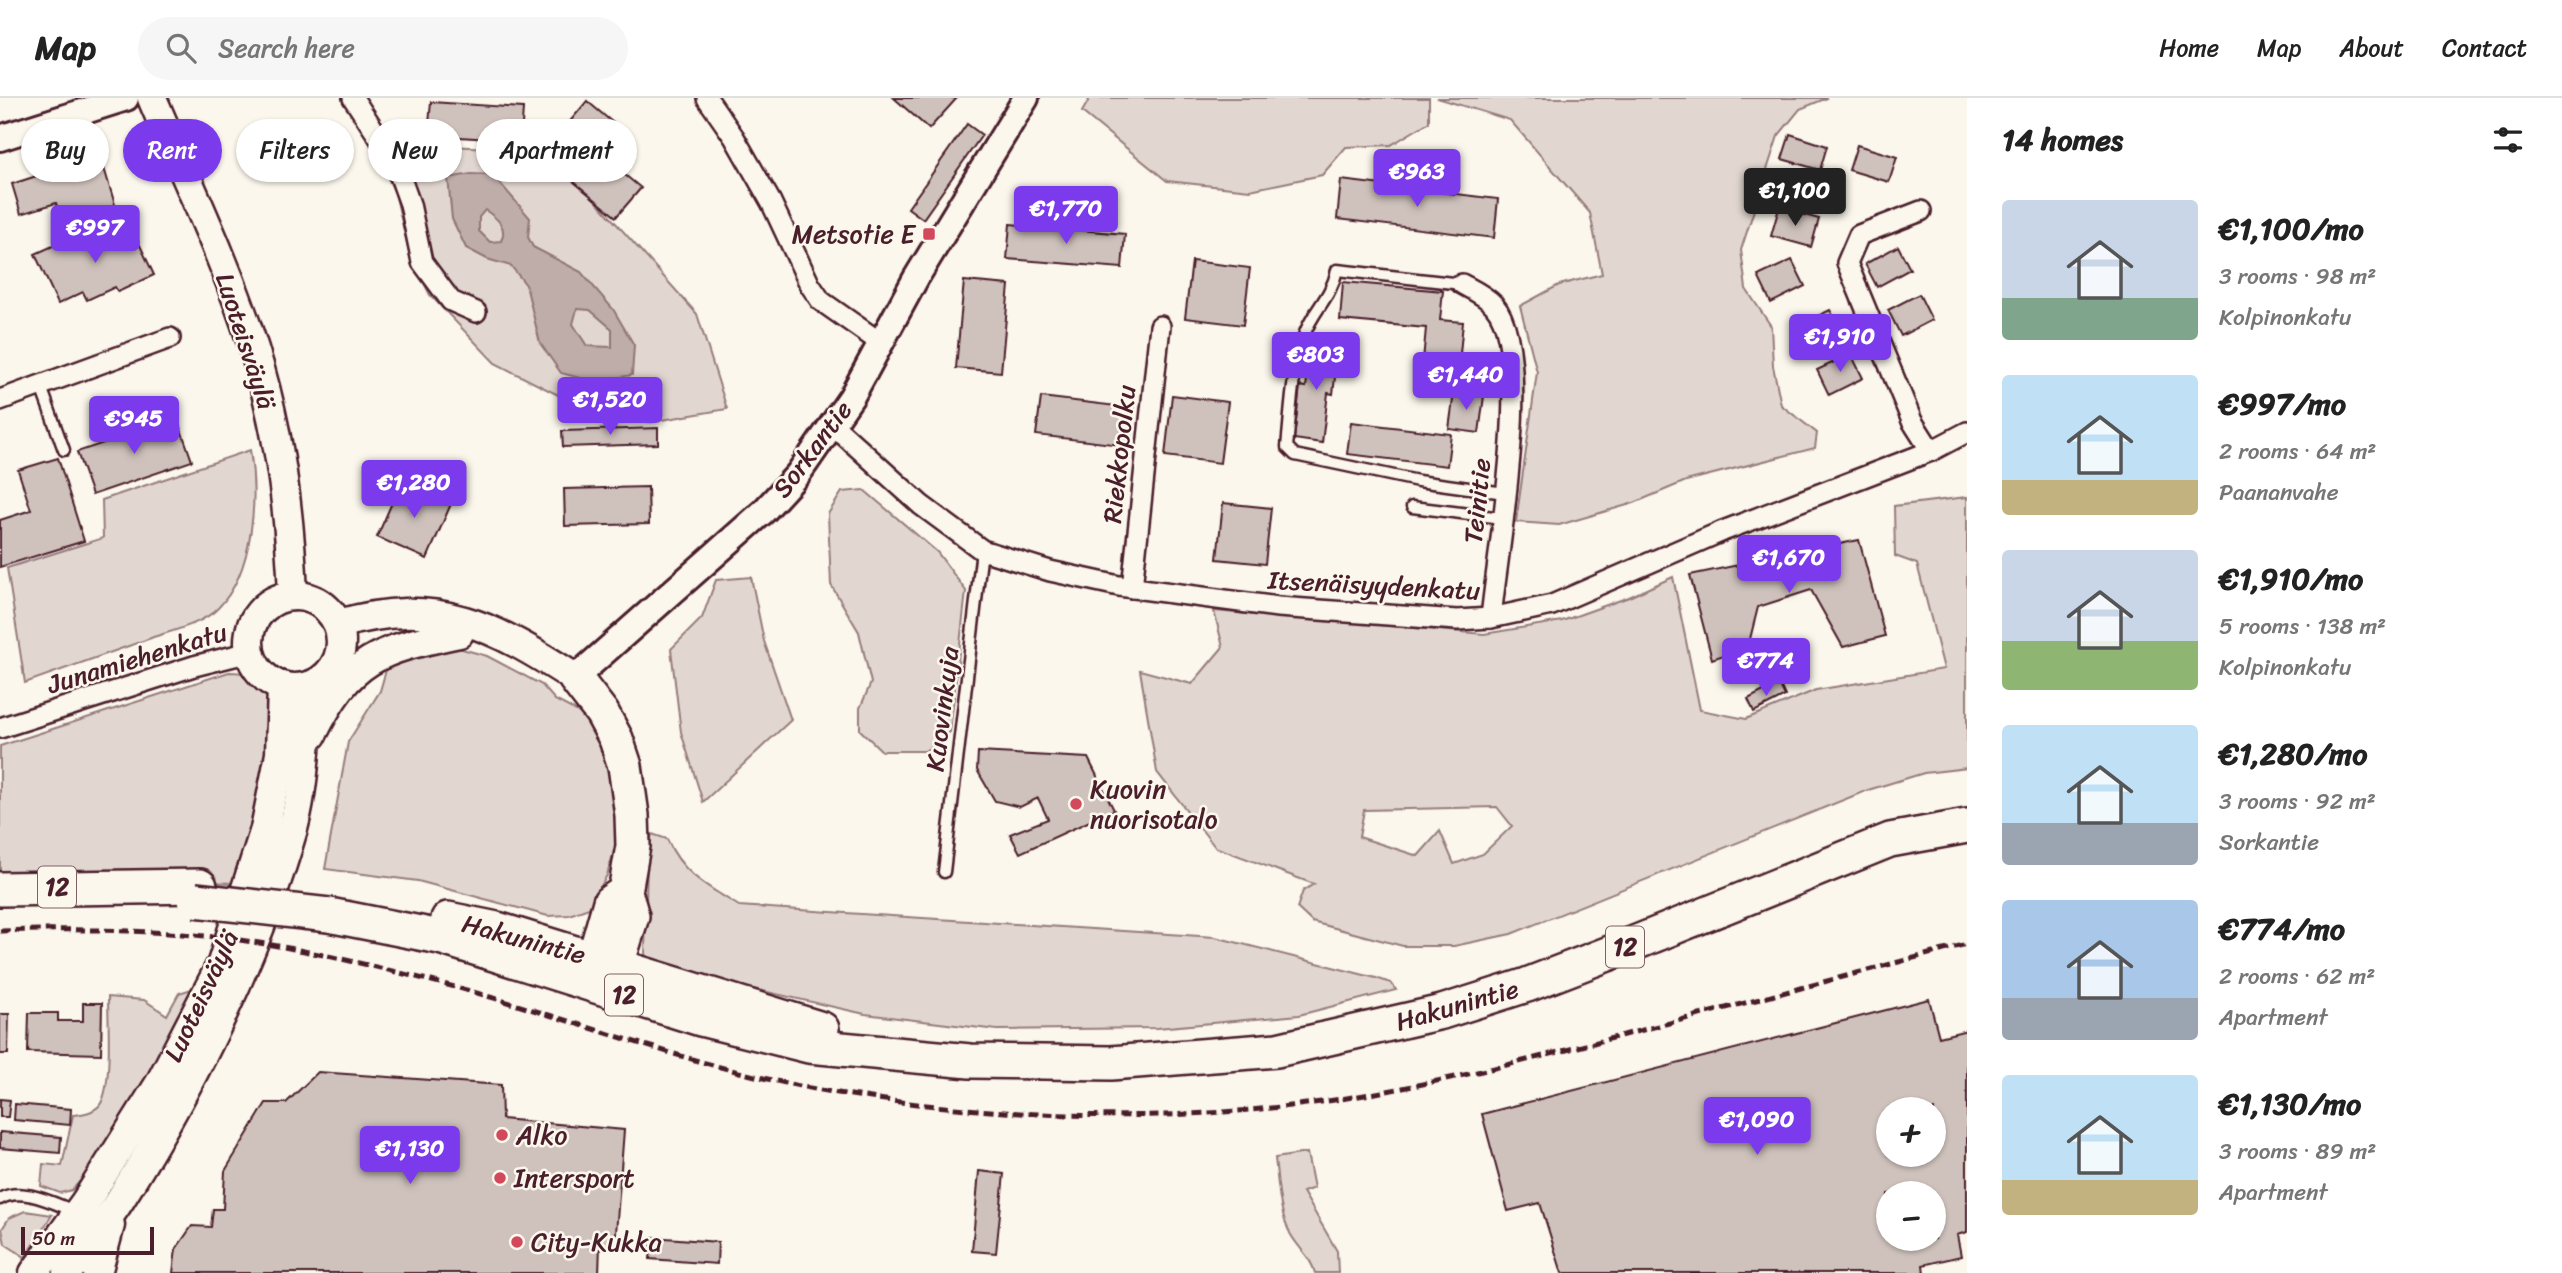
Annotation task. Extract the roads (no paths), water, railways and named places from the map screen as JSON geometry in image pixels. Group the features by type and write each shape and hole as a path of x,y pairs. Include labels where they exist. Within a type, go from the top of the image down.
{"highway":[{"path":"575,678 602,713 625,766 633,846 625,892 632,916 602,970"},
{"name":"Hakunintie","path":"0,889 113,888 198,893 332,907 497,929 602,970 922,1057 1047,1064 1277,1050 1442,1012 1527,985 1890,840 1967,826"}],"main road":[{"name":"Luoteisväylä","path":"152,98 254,349 278,456 293,596"},
{"path":"340,656 342,648 339,624 320,603 293,596 275,601 253,624 250,652 257,669 296,686 325,676 340,656 369,638 398,630 506,636"},
{"path":"339,624 363,617 405,613 457,617 506,636 575,678"},
{"path":"305,750 329,700 355,671 374,656 397,646 459,633"},
{"name":"Luoteisväylä","path":"66,1273 118,1203 184,1094 245,969 293,827 305,750 296,686"},
{"name":"Luoteisväylä","path":"34,1273 78,1212 160,1083 222,962 265,829 296,686"},
{"path":"97,1273 102,1245 118,1203"}],"street":[{"path":"0,138 126,98"},
{"path":"353,98 400,176 410,204 422,262 451,301 476,312"},
{"path":"707,98 753,169 810,285 821,301 881,343"},
{"name":"Sorkantie","path":"575,678 764,511 834,426 916,278 1026,98"},
{"path":"1921,211 1859,235 1847,263 1912,421 1931,451"},
{"name":"Teinitie","path":"1462,284 1495,306 1508,343 1513,397 1491,618"},
{"name":"Riekkopolku","path":"1132,588 1160,327"},
{"path":"0,400 170,338"},
{"name":"Itsenäisyydenkatu","path":"834,426 921,505 982,550 1050,571 1132,588 1278,607 1457,620 1491,618 1552,605 1723,531 1931,451 1967,432"},
{"name":"Junamiehenkatu","path":"0,728 194,666 250,652"}],"lane":[{"path":"1462,284 1336,270 1333,290 1306,332 1295,384 1287,447 1295,455 1418,481 1504,493"},
{"path":"40,384 64,450"},
{"path":"1412,508 1502,518"},
{"name":"Kuovinkuja","path":"944,872 982,550"},
{"path":"0,1199 5,1196 36,1196 78,1212"}],"railway":[{"path":"0,931 136,931 272,945 343,959 459,988 694,1060 790,1084 950,1108 1120,1116 1177,1115 1290,1106 1377,1093 1550,1054 1967,944"}],"place":[{"name":"Metsotie E","path":"929,234"},
{"name":"Kuovin nuorisotalo","path":"1076,804"},
{"name":"Alko","path":"502,1135"},
{"name":"Intersport","path":"500,1178"},
{"name":"City-Kukka","path":"517,1242"}]}
